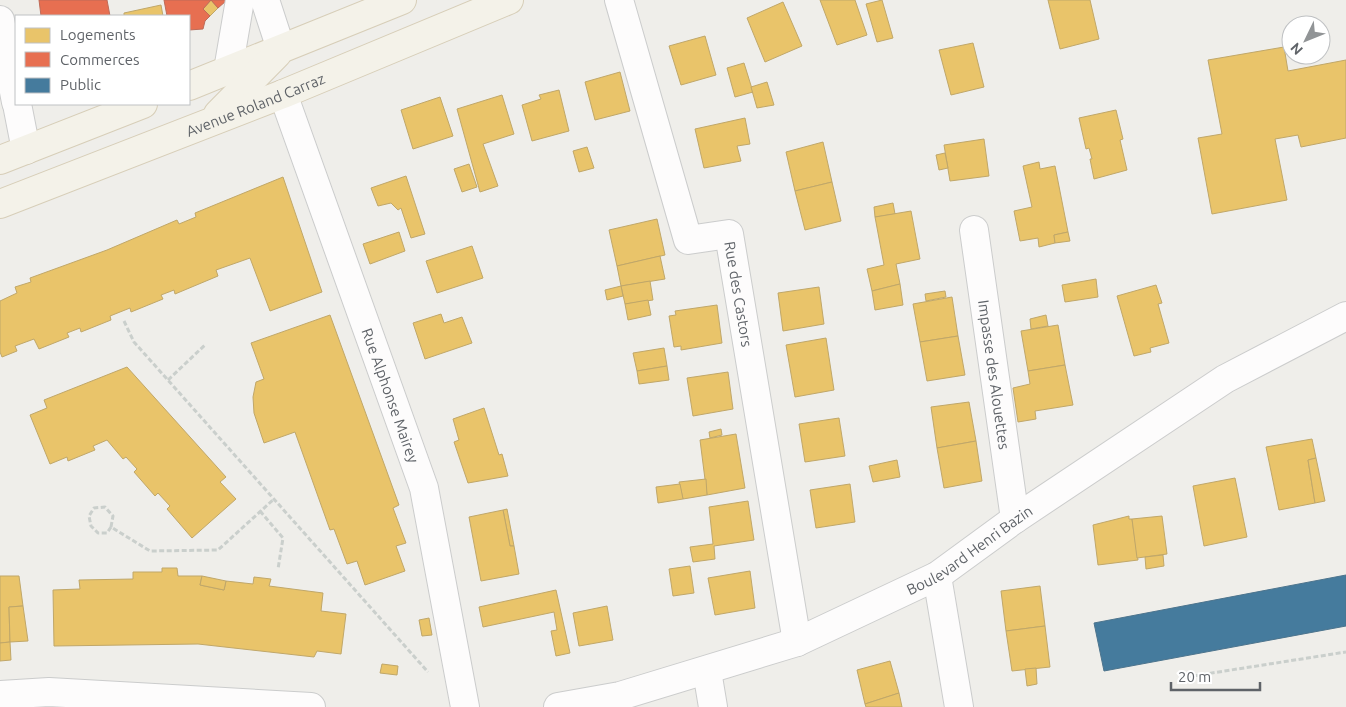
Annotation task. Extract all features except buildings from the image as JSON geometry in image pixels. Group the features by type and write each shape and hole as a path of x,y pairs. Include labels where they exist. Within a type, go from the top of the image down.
{"main road":[{"path":"190,86 402,0"},
{"name":"Avenue Roland Carraz","path":"0,204 283,94 509,0"},
{"path":"209,122 244,90 281,49"},
{"path":"0,160 140,105"}],"street":[{"path":"228,70 240,0"},
{"path":"265,0 281,49"},
{"name":"Rue des Castors","path":"619,0 688,240 729,234 797,642"},
{"path":"0,20 15,98"},
{"name":"Rue Alphonse Mairey","path":"283,94 424,488 463,698"},
{"path":"16,105 26,150"},
{"name":"Impasse des Alouettes","path":"974,230 1015,519"},
{"name":"Boulevard Henri Bazin","path":"558,707 620,696 708,671 797,642 937,576 1015,519 1225,379 1346,316"},
{"path":"937,576 959,707"},
{"path":"708,671 714,707"},
{"path":"0,695 49,692 311,707"}],"path":[{"path":"124,321 134,342 433,677 463,698"},
{"path":"168,380 206,344"},
{"path":"111,527 150,551 218,550 274,499"},
{"path":"104,507 114,516 111,527 107,533 98,533 91,526 89,516 94,508 104,507"},
{"path":"260,511 283,538 278,569"},
{"path":"1180,678 1346,652"}]}
